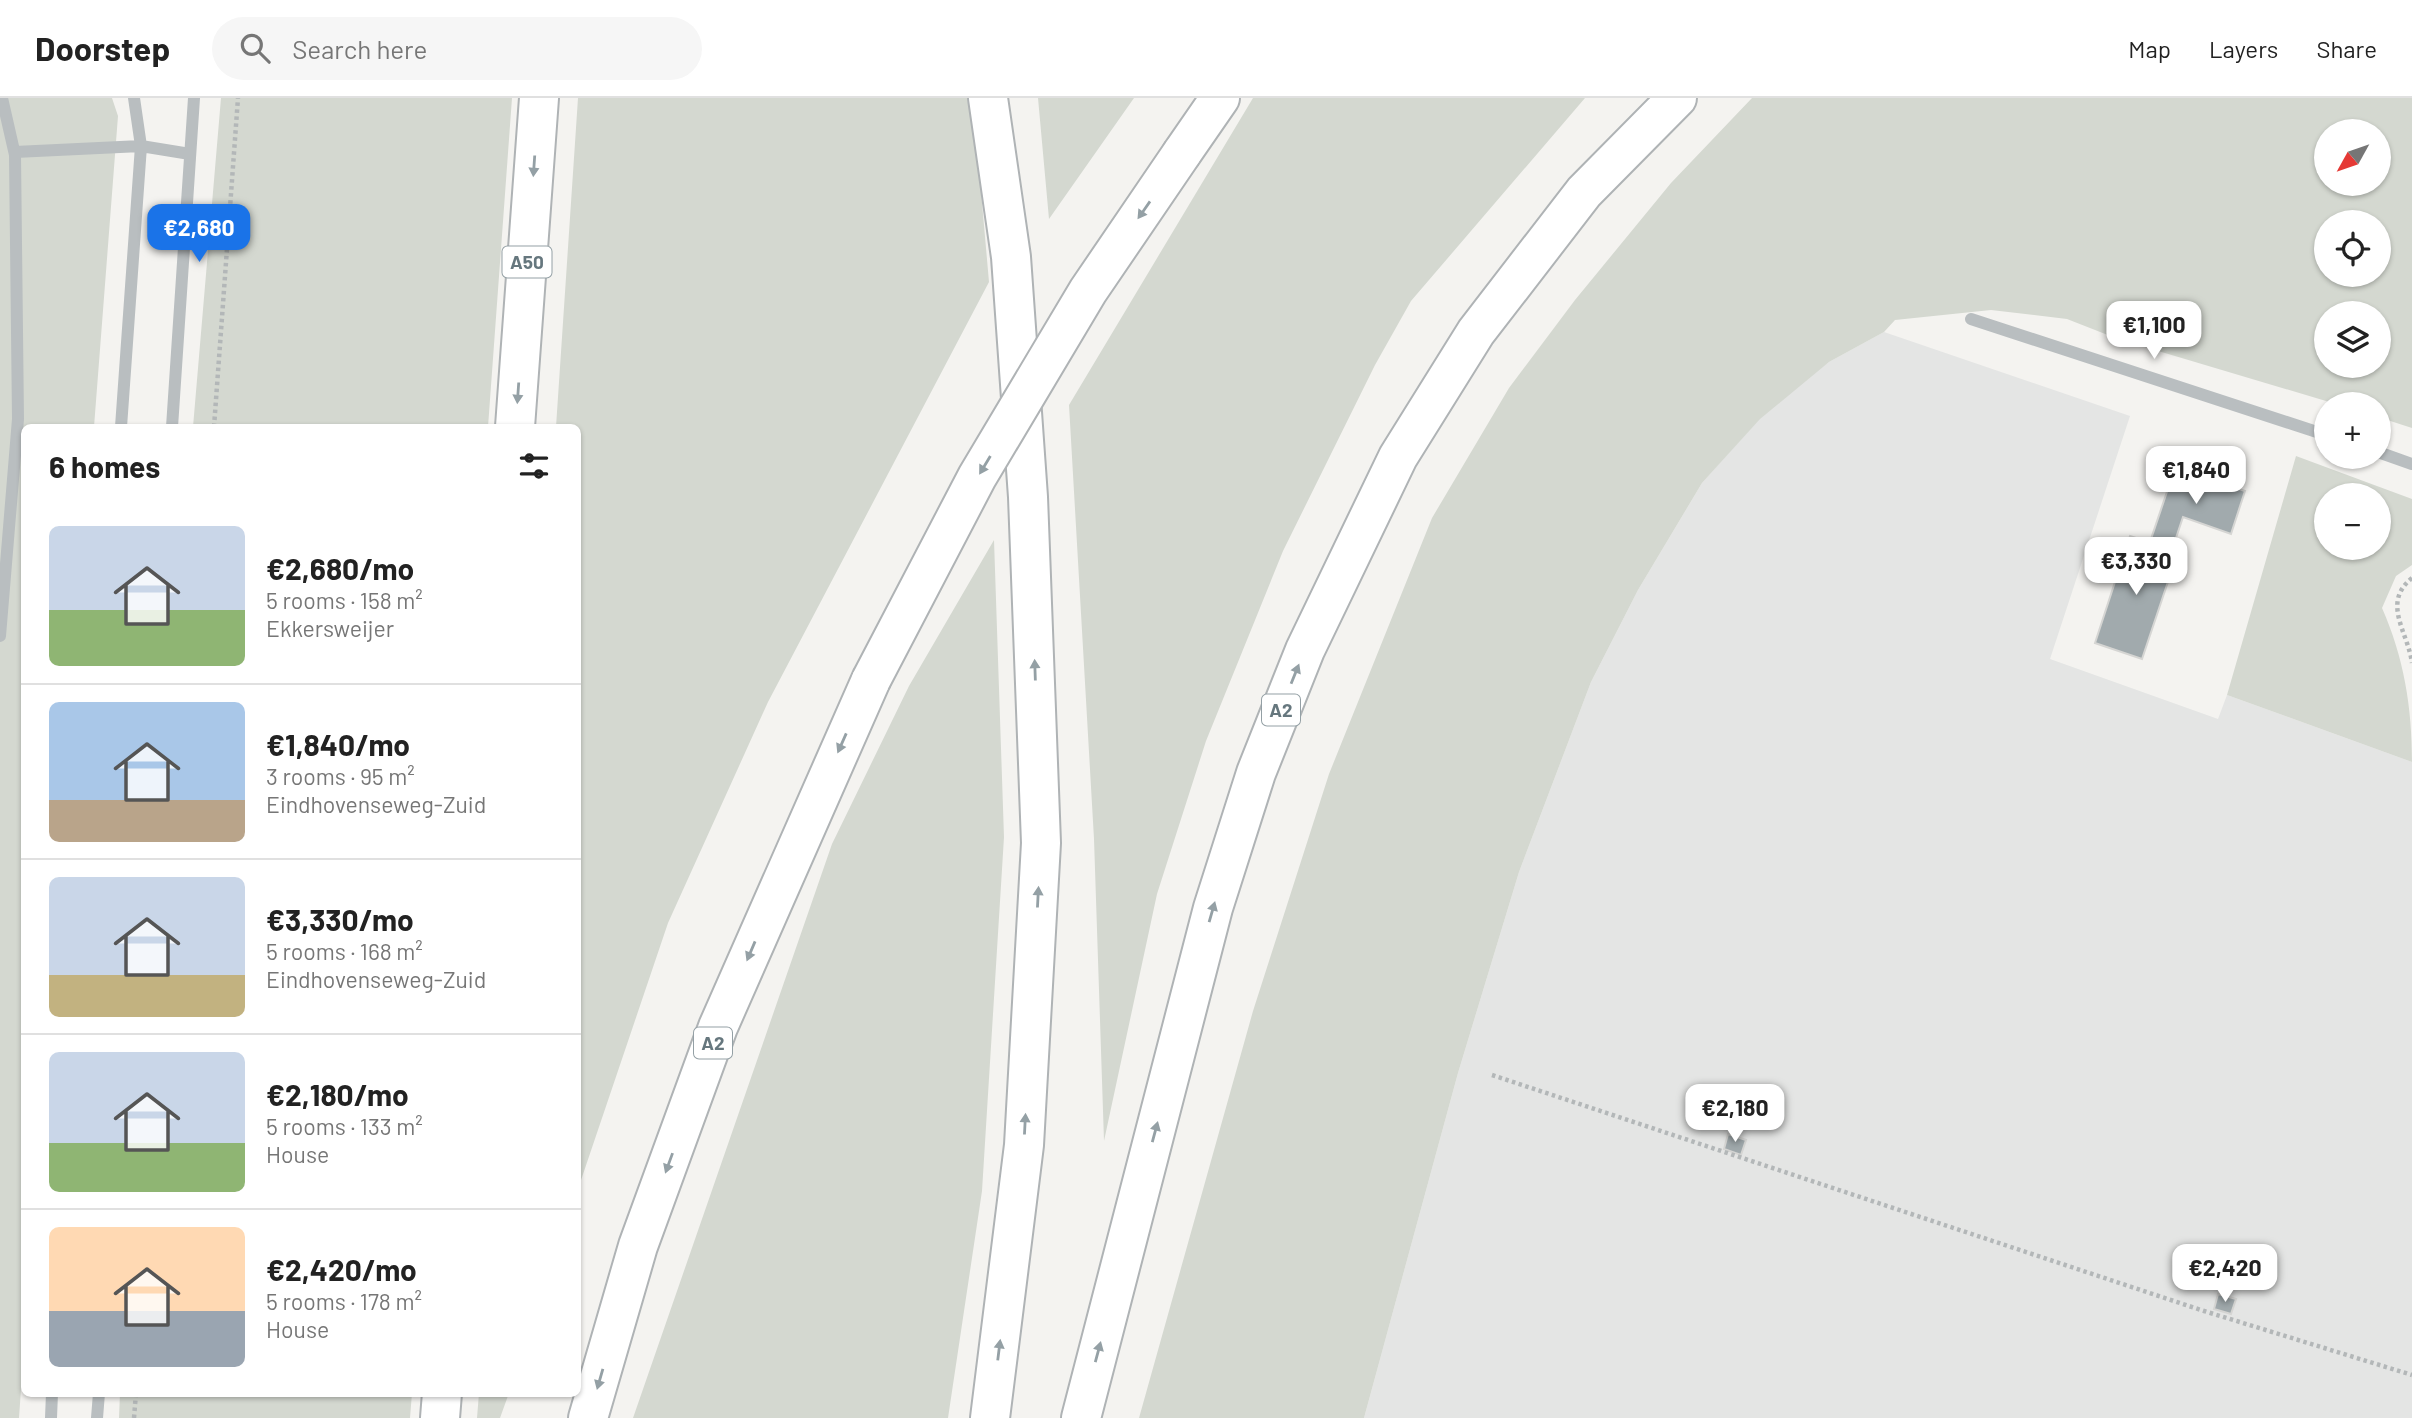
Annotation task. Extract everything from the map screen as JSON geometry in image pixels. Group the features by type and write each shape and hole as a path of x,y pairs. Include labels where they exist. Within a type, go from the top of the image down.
{"highway":[{"name":"A50","path":"515,424 539,98"},
{"path":"988,98 1011,257 1028,497 1041,843 1024,1145 990,1418"},
{"name":"A2","path":"589,1418 638,1246 718,1027 871,680 977,477 1088,290 1220,98"},
{"name":"A2","path":"1081,1418 1213,908 1256,773 1305,650 1398,457 1476,332 1584,192 1677,98"},
{"path":"440,1418 442,1397"}],"street":[{"path":"0,636 18,419 15,152 2,98"},
{"path":"121,424 141,146 134,98"},
{"path":"172,424 194,98"},
{"path":"15,152 141,146 190,154"},
{"path":"1971,319 2314,431"},
{"path":"2391,457 2412,464"},
{"path":"51,1418 52,1397"},
{"path":"97,1418 99,1397"}],"path":[{"path":"214,424 238,98"},
{"path":"2412,578 2401,587 2395,614 2412,663"},
{"path":"1492,1075 2204,1311 2412,1375"},
{"path":"134,1418 136,1397"}],"shaded area":[{"path":"0,98 112,98 118,116 94,424 21,424 21,1389 19,1418 0,1418"},
{"path":"221,98 512,98 488,424 193,424"},
{"path":"578,98 967,98 977,146 989,282 768,702 668,923 581,1180 581,424 556,424"},
{"path":"1038,98 1134,98 1049,219"},
{"path":"1253,98 1585,98 1411,301 1375,365 1283,551 1206,741 1157,894 1104,1141 1094,839 1069,405"},
{"path":"1752,98 2412,98 2412,428 2391,421 2391,392 2314,392 2314,397 2118,339 2067,319 1991,310 1895,320 1884,332 1829,362 1760,419 1702,483 1638,590 1591,682 1519,872 1458,1073 1364,1418 1139,1418 1253,1011 1329,774 1432,518 1509,388 1575,300 1671,183"},
{"path":"1884,332 2130,416 2050,659 2218,719 2227,695 2412,762 2412,1418 1364,1418 1458,1073 1519,872 1591,682 1638,590 1702,483 1759,419 1790,391 1829,362"},
{"path":"2296,456 2314,463 2314,469 2331,469 2369,483 2314,483 2314,560 2391,560 2391,491 2412,499 2412,565 2396,576 2382,608 2396,645 2405,683 2412,762 2227,695"},
{"path":"994,540 1004,837 982,1191 948,1418 633,1418 832,844 909,686"},
{"path":"120,1397 412,1397 410,1418 119,1418"},
{"path":"479,1397 508,1397 500,1418 477,1418"}],"building":[{"path":"2175,468 2245,491 2231,534 2183,517 2172,550 2150,542"},
{"path":"2130,536 2178,552 2142,659 2095,643"},
{"path":"1728,1134 1746,1140 1741,1155 1724,1149"},
{"path":"2218,1294 2236,1299 2231,1314 2214,1309"}]}
